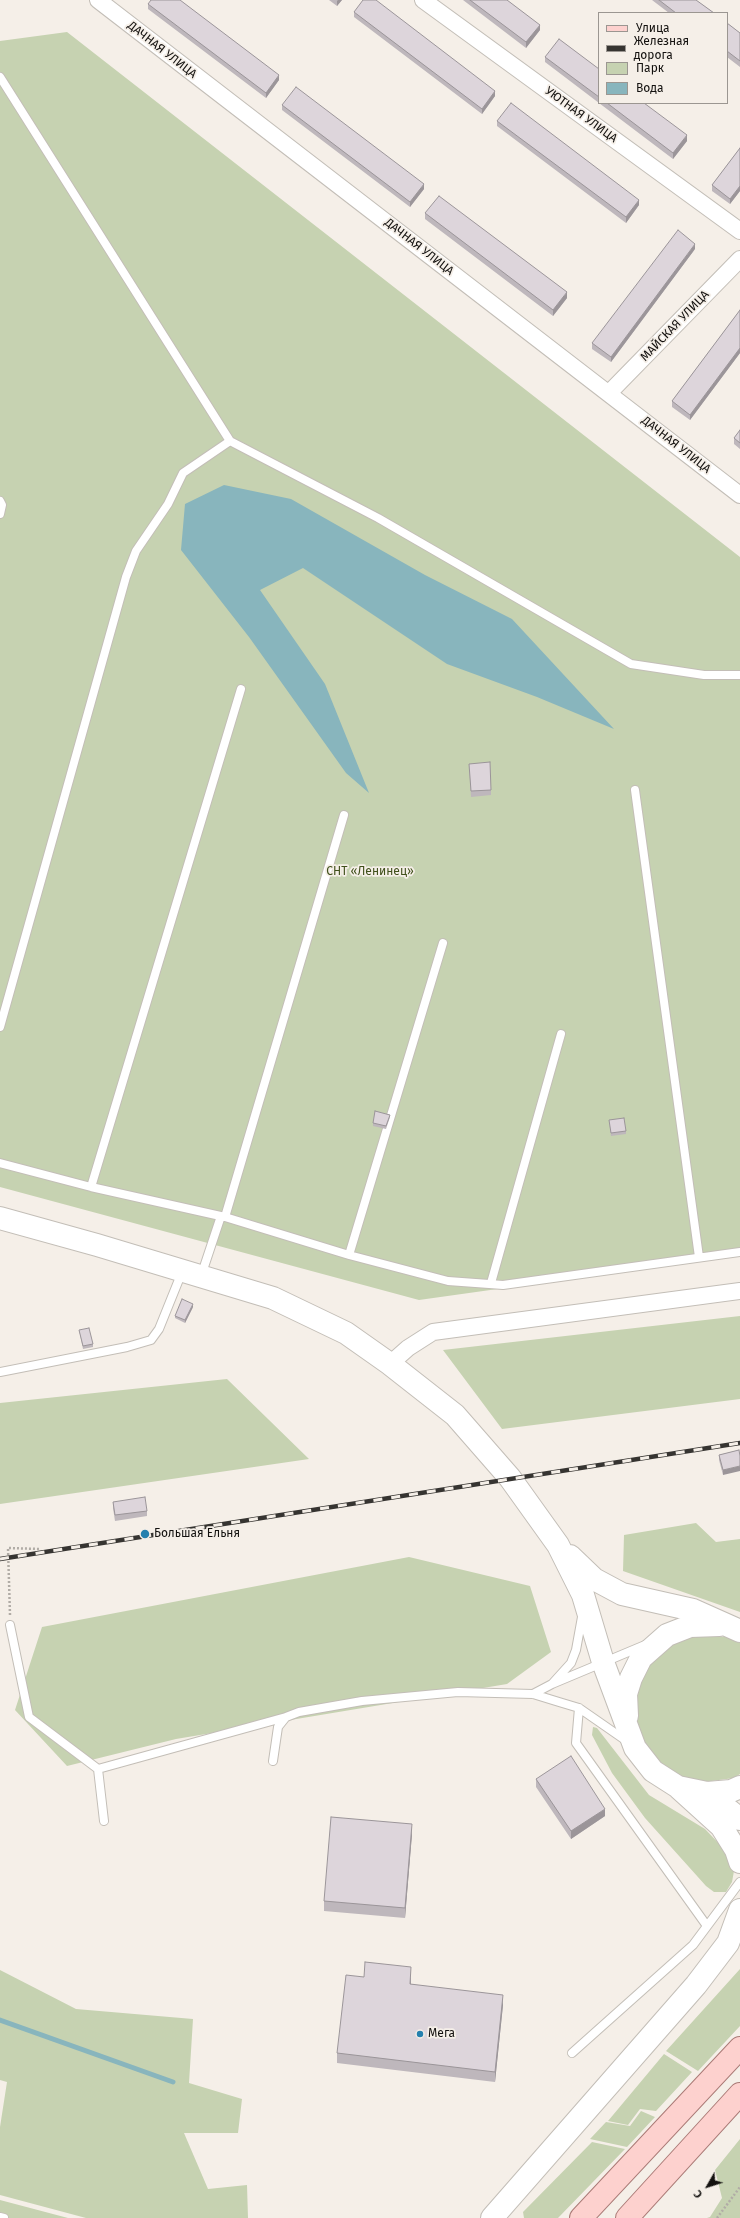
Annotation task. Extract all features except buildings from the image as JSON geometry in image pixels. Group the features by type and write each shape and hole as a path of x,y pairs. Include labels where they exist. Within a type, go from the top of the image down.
{"main road":[{"path":"0,1218 192,1273 273,1298 346,1333 390,1364 455,1415 510,1478 558,1544 583,1594 603,1662 635,1748 653,1771 678,1787 721,1826 736,1850 740,1862"},
{"path":"558,1544 594,1579 622,1594 693,1610 734,1628"},
{"path":"627,1725 626,1694 631,1678 641,1658 667,1635 690,1626 734,1628"},
{"path":"678,1787 707,1793 731,1791 740,1787"},
{"path":"707,1793 740,1819"},
{"path":"492,2218 696,1985 734,1939 740,1910"},
{"path":"581,2218 740,2048"},
{"path":"627,2218 740,2094"}],"street":[{"name":"ДАЧНАЯ УЛИЦА","path":"98,0 740,495"},
{"name":"УЮТНАЯ УЛИЦА","path":"423,0 740,230"},
{"name":"МАЙСКАЯ УЛИЦА","path":"609,393 740,259"},
{"path":"390,1364 408,1348 433,1332 740,1291"}],"lane":[{"path":"0,77 230,442 378,518 631,664 704,676 740,675"},
{"path":"0,1027 126,577 136,551 168,504 183,473 230,442"},
{"path":"0,501 2,505 0,514"},
{"path":"91,1187 241,689"},
{"path":"636,790 699,1257"},
{"path":"0,1372 127,1347 151,1340 159,1329 223,1216 344,815"},
{"path":"349,1255 443,943"},
{"path":"491,1283 561,1034"},
{"path":"0,1163 91,1187 223,1216 349,1255 448,1281 503,1285 740,1252"},
{"path":"552,1684 571,1663 576,1650 581,1629 583,1594"},
{"path":"10,1625 29,1717 98,1768 104,1821"},
{"path":"533,1694 552,1684 667,1635"},
{"path":"98,1768 286,1717 299,1712 362,1701 450,1693 533,1694 579,1708 635,1748"},
{"path":"579,1708 576,1743 707,1926"},
{"path":"273,1760 278,1727 286,1717"},
{"path":"572,2052 693,1945 740,1882"},
{"path":"0,2217 4,2218"}],"path":[{"path":"10,1625 8,1548 40,1549"},
{"path":"717,2218 740,2187"}],"green space":[{"name":"СНТ «Ленинец»","path":"67,32 740,557 740,1255 419,1300 0,1187 0,41"},
{"path":"740,1316 740,1399 502,1429 443,1350"},
{"path":"227,1379 309,1459 0,1504 0,1403"},
{"path":"696,1523 716,1542 740,1539 740,1612 623,1571 624,1535"},
{"path":"409,1557 530,1586 551,1652 507,1684 176,1739 67,1766 15,1710 42,1627"},
{"path":"698,1635 727,1637 740,1643 740,1774 734,1778 704,1782 680,1776 660,1764 644,1745 636,1723 635,1702 642,1676 656,1656 678,1641"},
{"path":"593,1727 597,1728 649,1795 705,1829 725,1850 734,1871 732,1882 726,1892 714,1892 706,1886 645,1818 612,1773 592,1735"},
{"path":"740,1969 740,2026 698,2071 666,2051"},
{"path":"0,1970 76,2009 193,2019 189,2083 242,2099 238,2133 184,2133 208,2189 247,2185 248,2218 86,2218 0,2195 0,2127 7,2082 0,2080"},
{"path":"664,2054 692,2072 656,2111 640,2109 628,2125 608,2121"},
{"path":"641,2111 655,2117 627,2147 590,2139 606,2122 630,2126"},
{"path":"740,2139 740,2218 707,2218 710,2217 722,2198 715,2170"},
{"path":"592,2142 625,2149 558,2218 524,2218 523,2212"},
{"path":"0,2200 68,2218 0,2218"}],"water":[{"path":"224,485 291,499 425,575 512,619 614,729 537,697 447,664 303,568 260,590 325,684 369,793 346,773 249,637 181,550 185,504"}],"waterway":[{"path":"0,2020 173,2082"}],"railway":[{"path":"0,1559 740,1443"}],"place":[{"name":"Большая Ельня","path":"145,1534"},
{"name":"Мега","path":"420,2034"}]}
